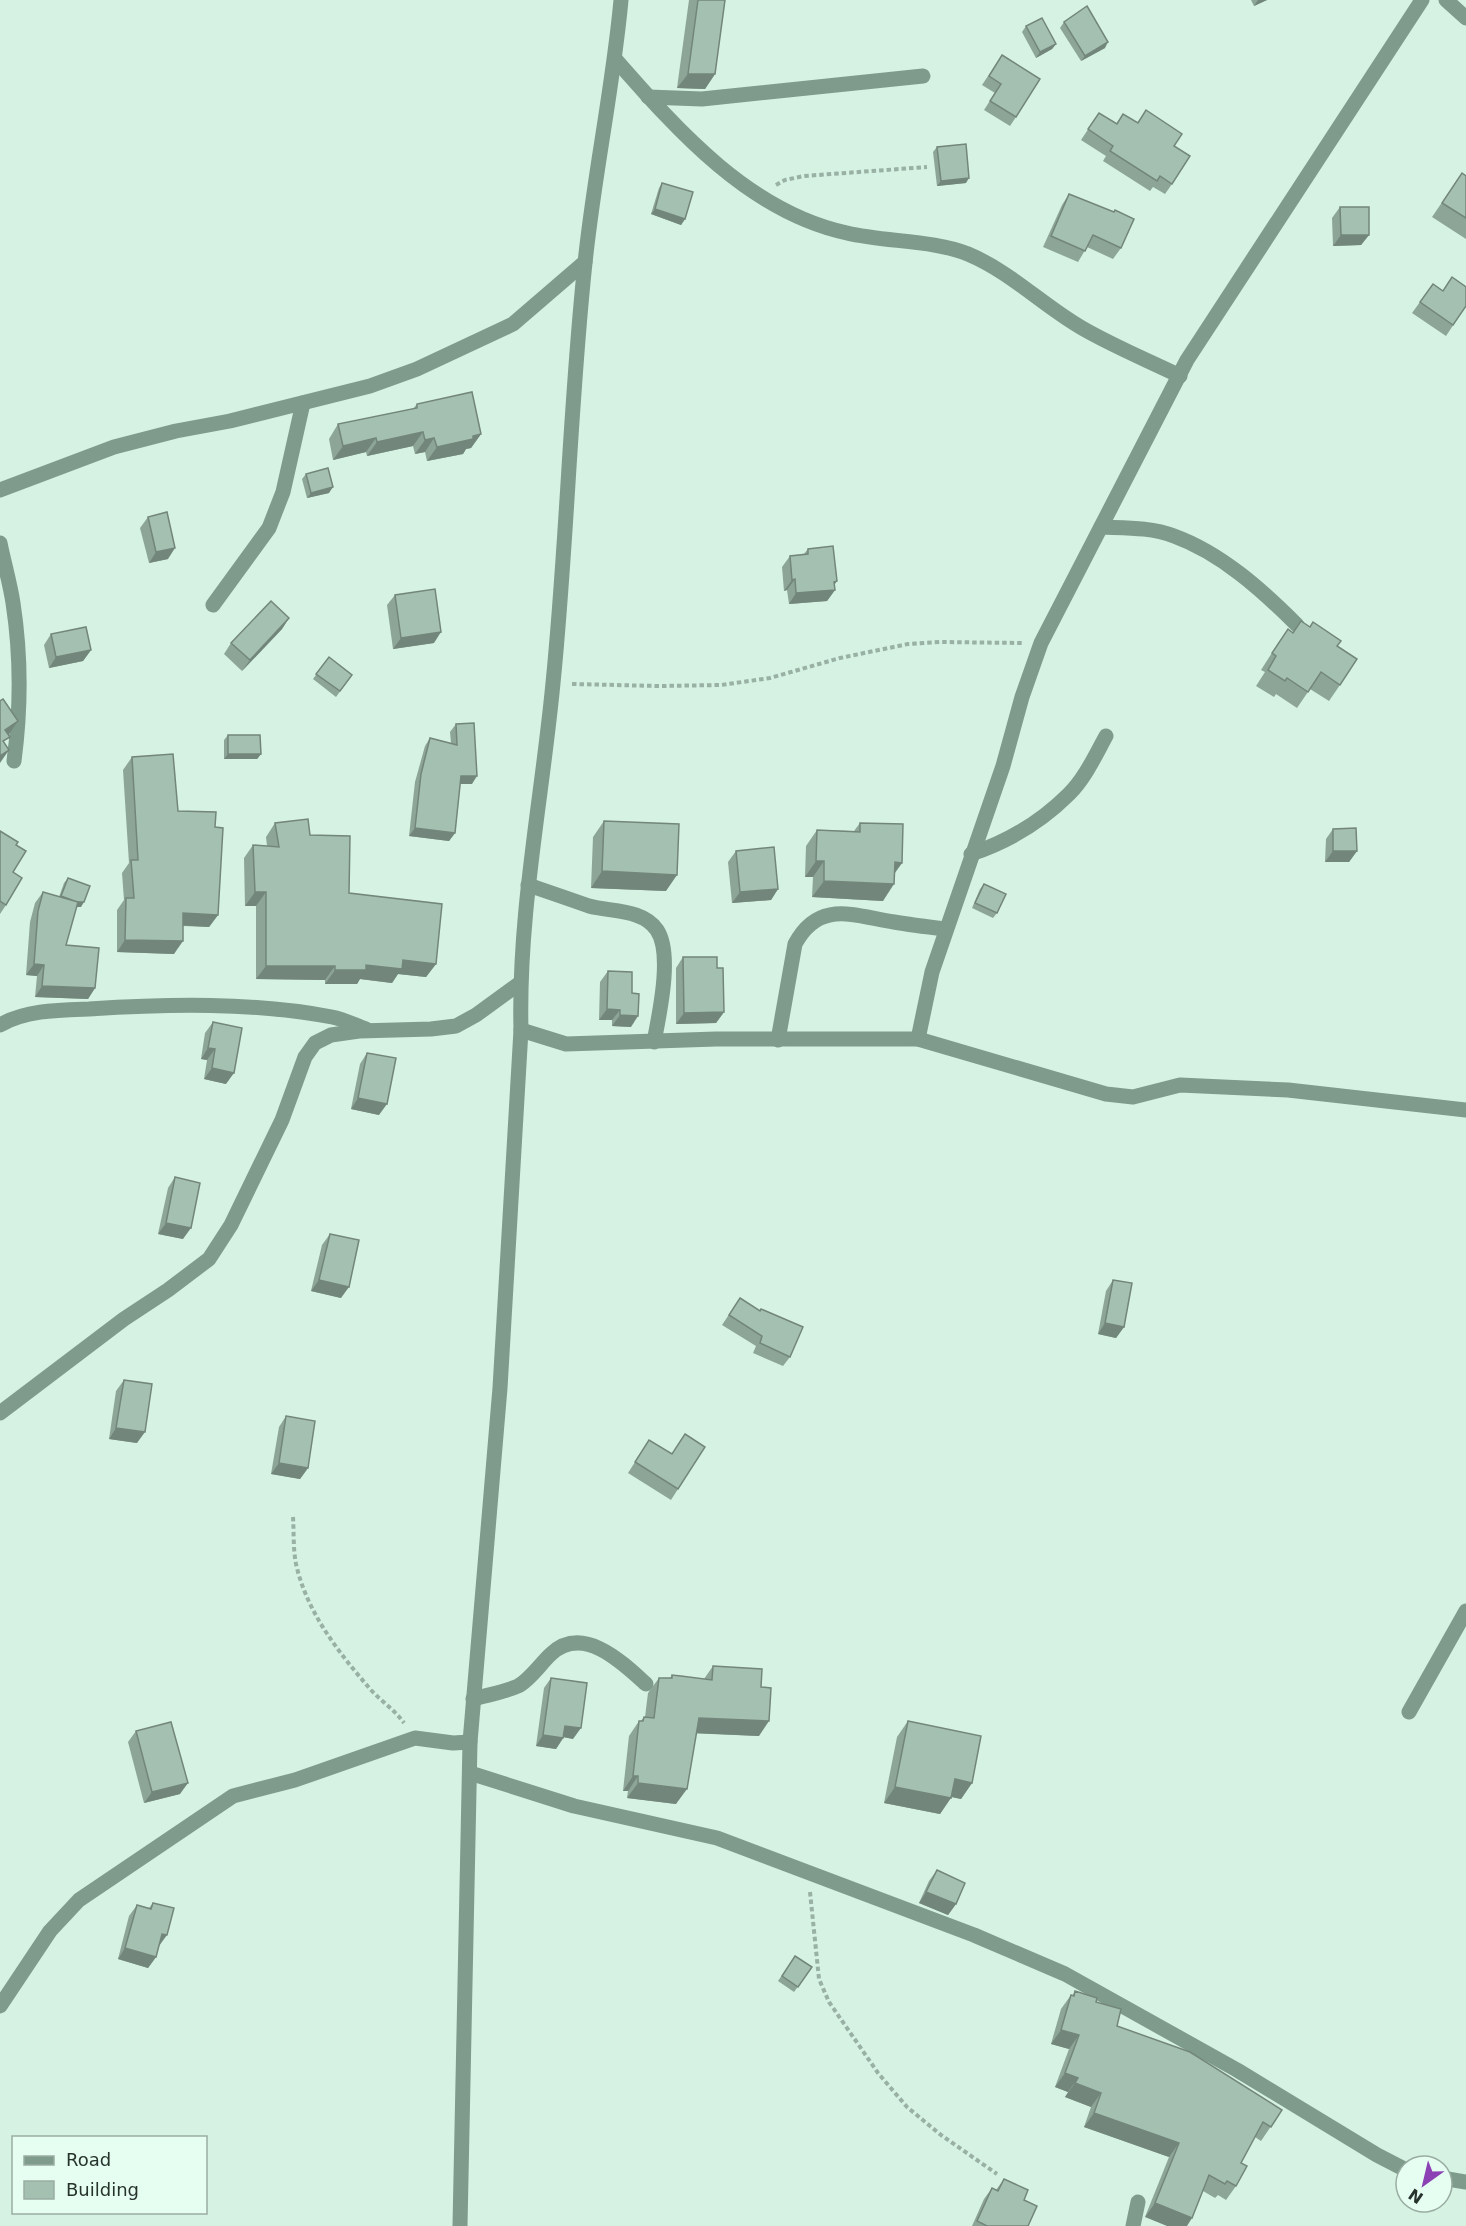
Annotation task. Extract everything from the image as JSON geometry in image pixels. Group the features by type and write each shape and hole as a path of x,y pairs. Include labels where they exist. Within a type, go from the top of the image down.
{"street":[{"path":"460,2226 470,1742 500,1388 521,1030 520,983 528,885 553,683 585,262 616,60 621,0"},
{"path":"918,1039 932,972 945,929 1003,766 1022,697 1041,643 1188,360 1422,0"},
{"path":"1446,0 1466,18"},
{"path":"616,60 648,97 723,171 804,221 848,234 965,253 997,267 1081,328 1179,376"},
{"path":"648,97 702,99 923,76"},
{"path":"0,490 114,447 370,386 417,369 513,324 585,262"},
{"path":"213,605 269,528 283,492 303,403"},
{"path":"1101,527 1173,535 1208,551 1279,606 1298,625"},
{"path":"0,543 13,602 20,688 14,761"},
{"path":"971,854 994,847 1014,836 1069,794 1091,765 1106,736"},
{"path":"528,885 592,907 627,912 646,920 657,929 663,951 663,977 662,1001 654,1042"},
{"path":"778,1040 795,944 803,930 815,919 837,912 945,929"},
{"path":"0,1413 208,1259 231,1224 282,1120 310,1049 319,1040 331,1035 456,1026 476,1015 520,983"},
{"path":"0,1025 11,1018 53,1011 124,1006 219,1007 333,1017 372,1031"},
{"path":"521,1030 566,1044 716,1039 918,1039 1106,1094 1133,1097 1180,1085 1288,1090 1466,1110"},
{"path":"1409,1712 1466,1611"},
{"path":"473,1699 519,1686 554,1652 568,1643 580,1642 610,1654 646,1684"},
{"path":"0,2006 44,1939 79,1900 233,1796 295,1780 416,1738 453,1743 470,1742"},
{"path":"470,1773 574,1806 717,1838 809,1874 893,1903 1065,1974 1237,2070 1394,2164"},
{"path":"1133,2226 1138,2202"}],"path":[{"path":"761,196 785,180 804,176 927,166"},
{"path":"553,683 721,685 770,678 840,658 908,644 1041,643"},
{"path":"294,1517 296,1561 313,1612 351,1666 374,1693 397,1712 416,1738"},
{"path":"809,1874 819,1979 829,2002 878,2073 907,2107 941,2135 997,2174"}],"building":[{"path":"698,0 725,0 715,74 688,74"},
{"path":"1087,6 1108,42 1085,56 1064,22"},
{"path":"1042,18 1056,44 1040,52 1026,26"},
{"path":"1002,55 1040,79 1016,117 990,101 1001,84 989,76"},
{"path":"1146,110 1182,134 1174,146 1190,156 1172,184 1160,176 1157,181 1110,151 1113,146 1088,129 1099,113 1117,124 1123,114 1138,123"},
{"path":"966,144 969,178 941,181 937,147"},
{"path":"1462,173 1466,176 1466,218 1442,203"},
{"path":"662,183 693,192 685,219 655,209"},
{"path":"1069,194 1134,219 1121,248 1093,235 1085,251 1051,236"},
{"path":"1340,207 1369,207 1369,235 1341,235"},
{"path":"1452,277 1466,287 1466,306 1453,325 1420,302 1433,284 1443,291"},
{"path":"472,392 481,434 473,436 473,439 437,447 434,438 425,440 423,432 377,442 376,438 343,446 338,424 417,408 417,404"},
{"path":"328,468 333,487 311,493 306,474"},
{"path":"167,512 175,548 156,552 148,517"},
{"path":"833,546 837,581 834,582 835,590 796,593 795,579 792,580 790,556 808,554 808,549"},
{"path":"435,589 441,632 401,638 395,595"},
{"path":"271,601 289,618 250,660 231,643"},
{"path":"1301,621 1310,627 1313,622 1341,641 1337,646 1357,659 1340,685 1321,672 1308,692 1287,678 1285,681 1268,670 1276,656 1272,653 1288,629 1293,633"},
{"path":"86,627 91,650 56,657 51,634"},
{"path":"329,657 352,675 340,691 316,674"},
{"path":"3,699 18,721 5,730 10,737 3,741 9,750 0,756 0,701"},
{"path":"474,723 477,776 461,776 455,833 415,828 421,774 430,738 457,745 456,724"},
{"path":"228,735 260,735 261,754 228,754"},
{"path":"173,754 178,811 216,812 215,827 223,828 218,915 183,913 183,941 125,940 126,898 134,898 131,860 138,860 132,757"},
{"path":"308,819 310,835 350,836 349,893 442,904 436,964 403,960 402,969 366,965 366,970 335,970 335,966 266,966 266,892 255,892 253,845 279,847 275,823"},
{"path":"604,821 679,824 677,875 602,871"},
{"path":"860,823 903,824 902,863 895,862 894,884 824,881 824,861 816,861 817,830 860,832"},
{"path":"1356,828 1357,851 1333,851 1333,829"},
{"path":"0,831 18,842 16,845 26,851 13,872 22,878 6,905 0,901"},
{"path":"774,847 778,889 740,892 736,851"},
{"path":"68,878 90,886 84,902 61,896"},
{"path":"984,884 1006,894 997,913 975,903"},
{"path":"43,892 78,902 66,945 99,948 95,988 42,986 44,965 34,964 38,911"},
{"path":"683,957 717,957 717,968 723,968 724,1012 684,1013"},
{"path":"608,971 632,972 632,993 639,994 638,1016 620,1015 620,1010 607,1009"},
{"path":"213,1022 242,1028 234,1073 212,1068 215,1049 208,1048"},
{"path":"367,1053 396,1058 387,1104 358,1098"},
{"path":"175,1177 200,1183 191,1228 166,1223"},
{"path":"330,1234 359,1240 349,1287 319,1280"},
{"path":"1113,1280 1132,1283 1124,1327 1105,1323"},
{"path":"740,1298 760,1311 761,1309 803,1327 790,1357 760,1343 762,1336 729,1315"},
{"path":"124,1380 152,1384 145,1432 116,1428"},
{"path":"286,1416 315,1421 308,1468 279,1463"},
{"path":"685,1434 705,1447 678,1489 635,1462 649,1440 672,1454"},
{"path":"713,1666 762,1669 761,1687 771,1688 769,1721 699,1718 687,1789 638,1783 638,1776 633,1776 639,1721 643,1721 644,1717 654,1718 659,1678 672,1678 672,1675 712,1680"},
{"path":"551,1678 587,1683 581,1728 565,1726 563,1738 543,1735"},
{"path":"908,1721 981,1736 972,1783 955,1779 951,1798 895,1787"},
{"path":"171,1722 188,1783 152,1792 136,1731"},
{"path":"937,1870 965,1883 956,1904 926,1892"},
{"path":"153,1903 174,1908 167,1935 162,1934 156,1957 125,1948 137,1905 151,1909"},
{"path":"795,1956 812,1967 798,1987 782,1976"},
{"path":"1075,1991 1097,1998 1096,2002 1121,2009 1117,2026 1190,2052 1282,2110 1271,2127 1263,2122 1241,2163 1247,2166 1236,2186 1227,2181 1225,2184 1209,2175 1192,2218 1155,2203 1179,2143 1094,2113 1101,2093 1075,2083 1078,2078 1065,2073 1079,2035 1061,2030 1071,1995 1074,1996"},
{"path":"1004,2179 1028,2190 1024,2200 1037,2206 1028,2226 987,2226 977,2221 992,2188 998,2191"}]}
